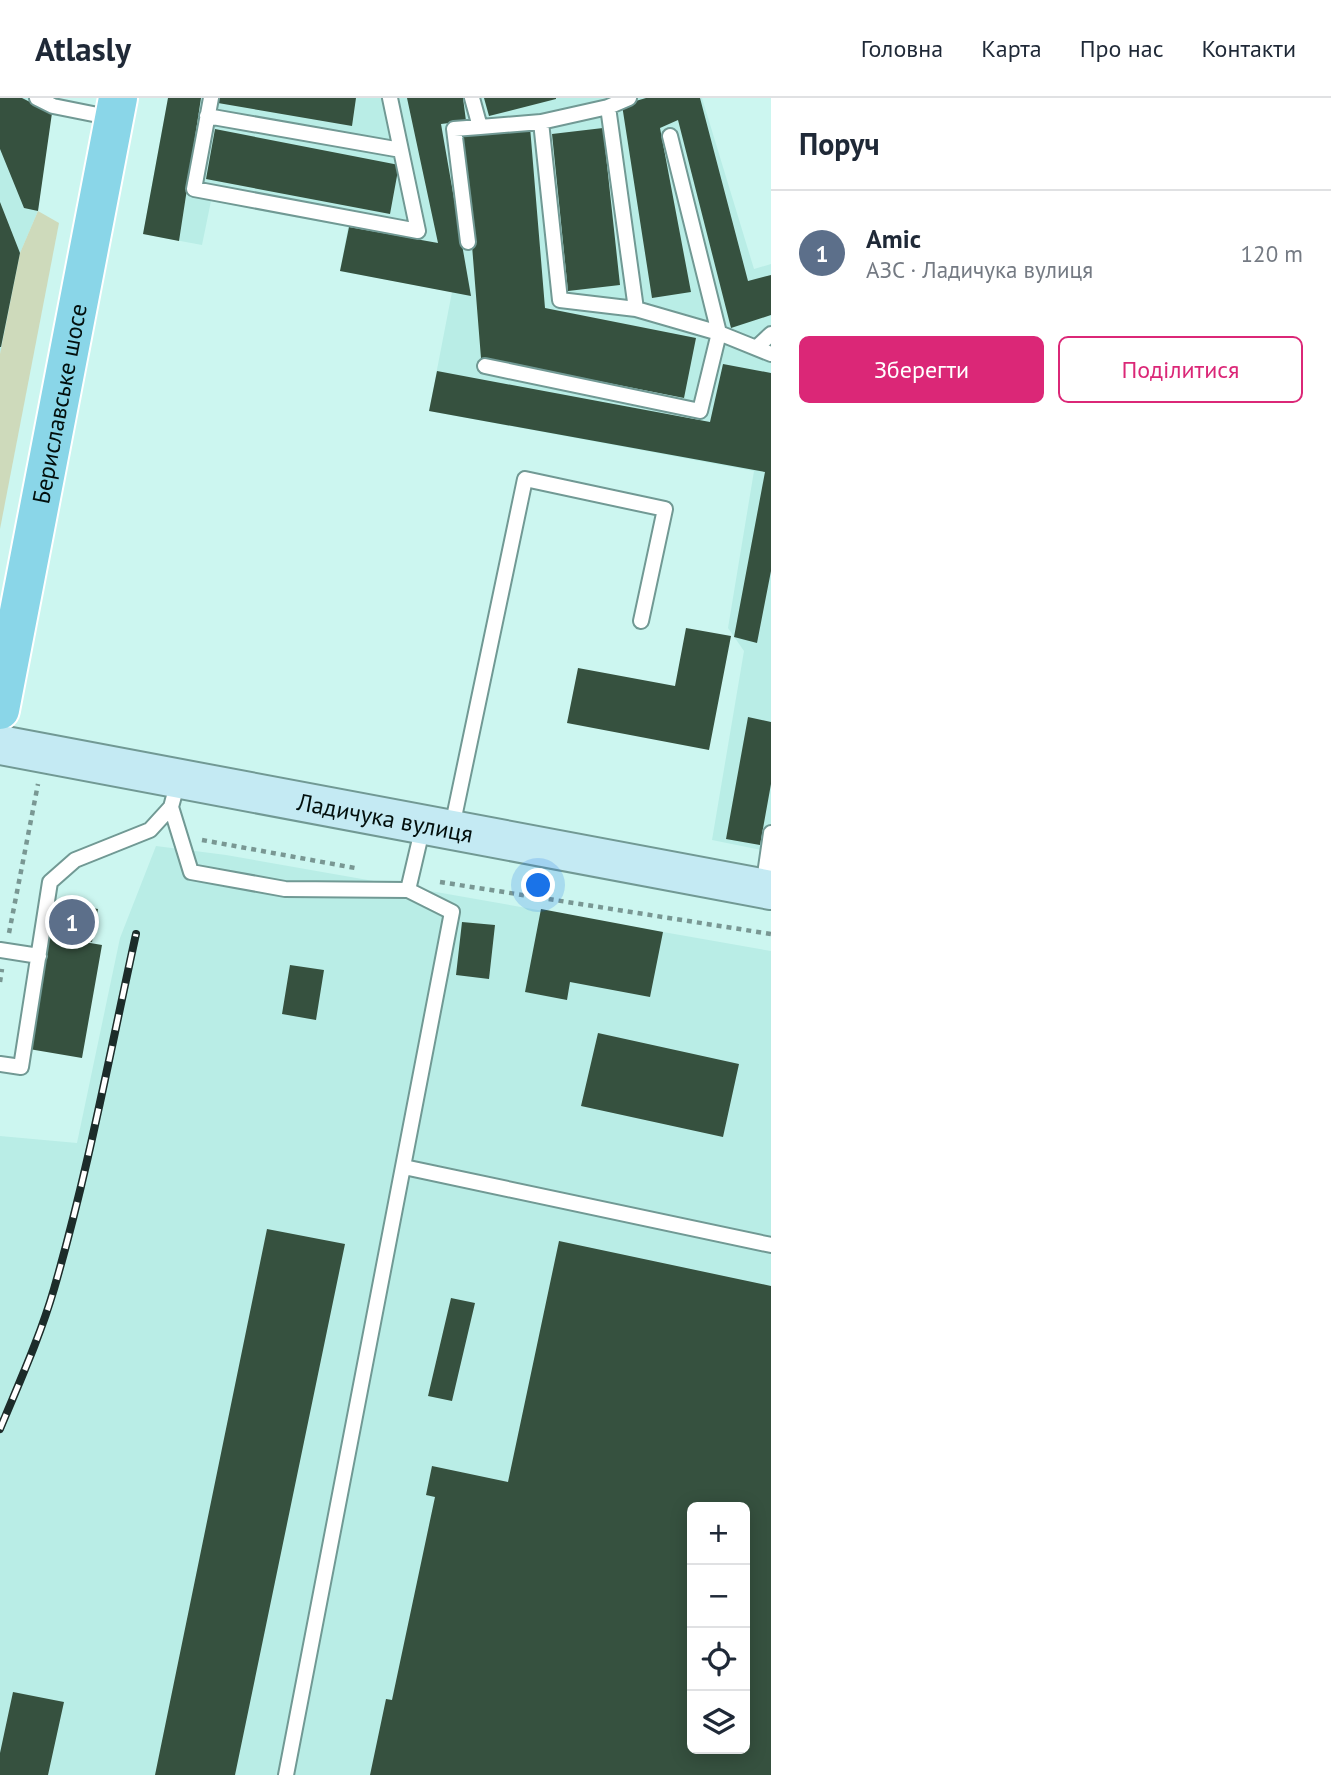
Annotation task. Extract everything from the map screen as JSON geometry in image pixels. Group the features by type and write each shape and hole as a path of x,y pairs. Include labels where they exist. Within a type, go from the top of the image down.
{"main road":[{"name":"Бериславське шосе","path":"0,710 116,108"}],"street":[{"name":"Ладичука вулиця","path":"0,745 44,753 176,792 438,826 767,890"}],"lane":[{"path":"37,98 53,106 116,108"},
{"path":"211,98 194,189 418,231 390,98"},
{"path":"472,98 480,127"},
{"path":"468,242 454,129 541,122 608,107 629,98"},
{"path":"608,107 636,309"},
{"path":"207,116 401,150"},
{"path":"541,122 560,300 636,309 719,333 771,354"},
{"path":"485,366 700,411 719,333 670,136"},
{"path":"756,348 771,334"},
{"path":"409,884 438,826 524,480 665,509 641,621"},
{"path":"176,792 179,835 191,872 285,889 409,884 452,912 286,1775"},
{"path":"0,1064 21,1067 50,883 75,860 150,830 176,792"},
{"path":"767,890 771,832"},
{"path":"3,950 38,956"},
{"path":"404,1167 771,1245"}],"path":[{"path":"0,982 3,950 44,753"},
{"path":"179,835 356,868"},
{"path":"409,884 771,934"}],"shaded area":[{"path":"0,98 53,98 38,211 20,253 0,354"},
{"path":"168,98 702,98 754,269 771,264 771,852 712,840 744,651 728,628 754,471 429,411 452,292 340,271 348,227 211,201 202,245 143,234"},
{"path":"156,846 226,855 771,951 771,1775 0,1775 0,1136 77,1143 120,938"}],"green space":[{"path":"38,211 59,223 0,529 0,354 20,253"}],"building":[{"path":"0,98 22,98 52,113 38,211 24,208 0,149"},
{"path":"168,98 201,98 179,241 143,234"},
{"path":"219,98 356,98 352,126 218,103"},
{"path":"407,98 463,98 466,121 441,124 471,296 340,271 349,227 438,243"},
{"path":"484,98 556,98 556,99 489,116"},
{"path":"646,98 700,98 748,281 771,275 771,315 731,328 678,120 660,128 691,292 652,298 622,105"},
{"path":"530,127 545,308 696,338 684,398 481,358 463,133"},
{"path":"603,128 620,285 568,291 552,134"},
{"path":"215,129 399,165 390,214 206,179"},
{"path":"0,202 20,253 1,347 0,347"},
{"path":"723,364 771,373 771,571 757,643 734,637 765,472 429,411 437,371 710,422"},
{"path":"686,628 731,636 709,750 567,723 578,668 675,686"},
{"path":"748,717 771,722 771,784 760,845 726,839"},
{"path":"53,901 98,909 92,942 47,935"},
{"path":"541,909 663,932 650,997 570,982 567,1000 525,992"},
{"path":"462,922 495,925 489,979 456,975"},
{"path":"49,936 102,945 82,1058 29,1049"},
{"path":"290,965 324,970 316,1020 282,1014"},
{"path":"598,1033 739,1064 723,1137 581,1106"},
{"path":"267,1229 345,1244 235,1775 155,1775"},
{"path":"559,1241 771,1286 771,1775 370,1775 386,1699 392,1700 435,1497 426,1495 432,1466 508,1482"},
{"path":"451,1298 475,1303 452,1401 428,1396"},
{"path":"13,1692 64,1702 48,1775 0,1775 0,1753"}],"railway":[{"path":"0,1429 29,1360 54,1289 88,1156 136,934"}],"place":[{"name":"Amic","path":"72,922"}]}
